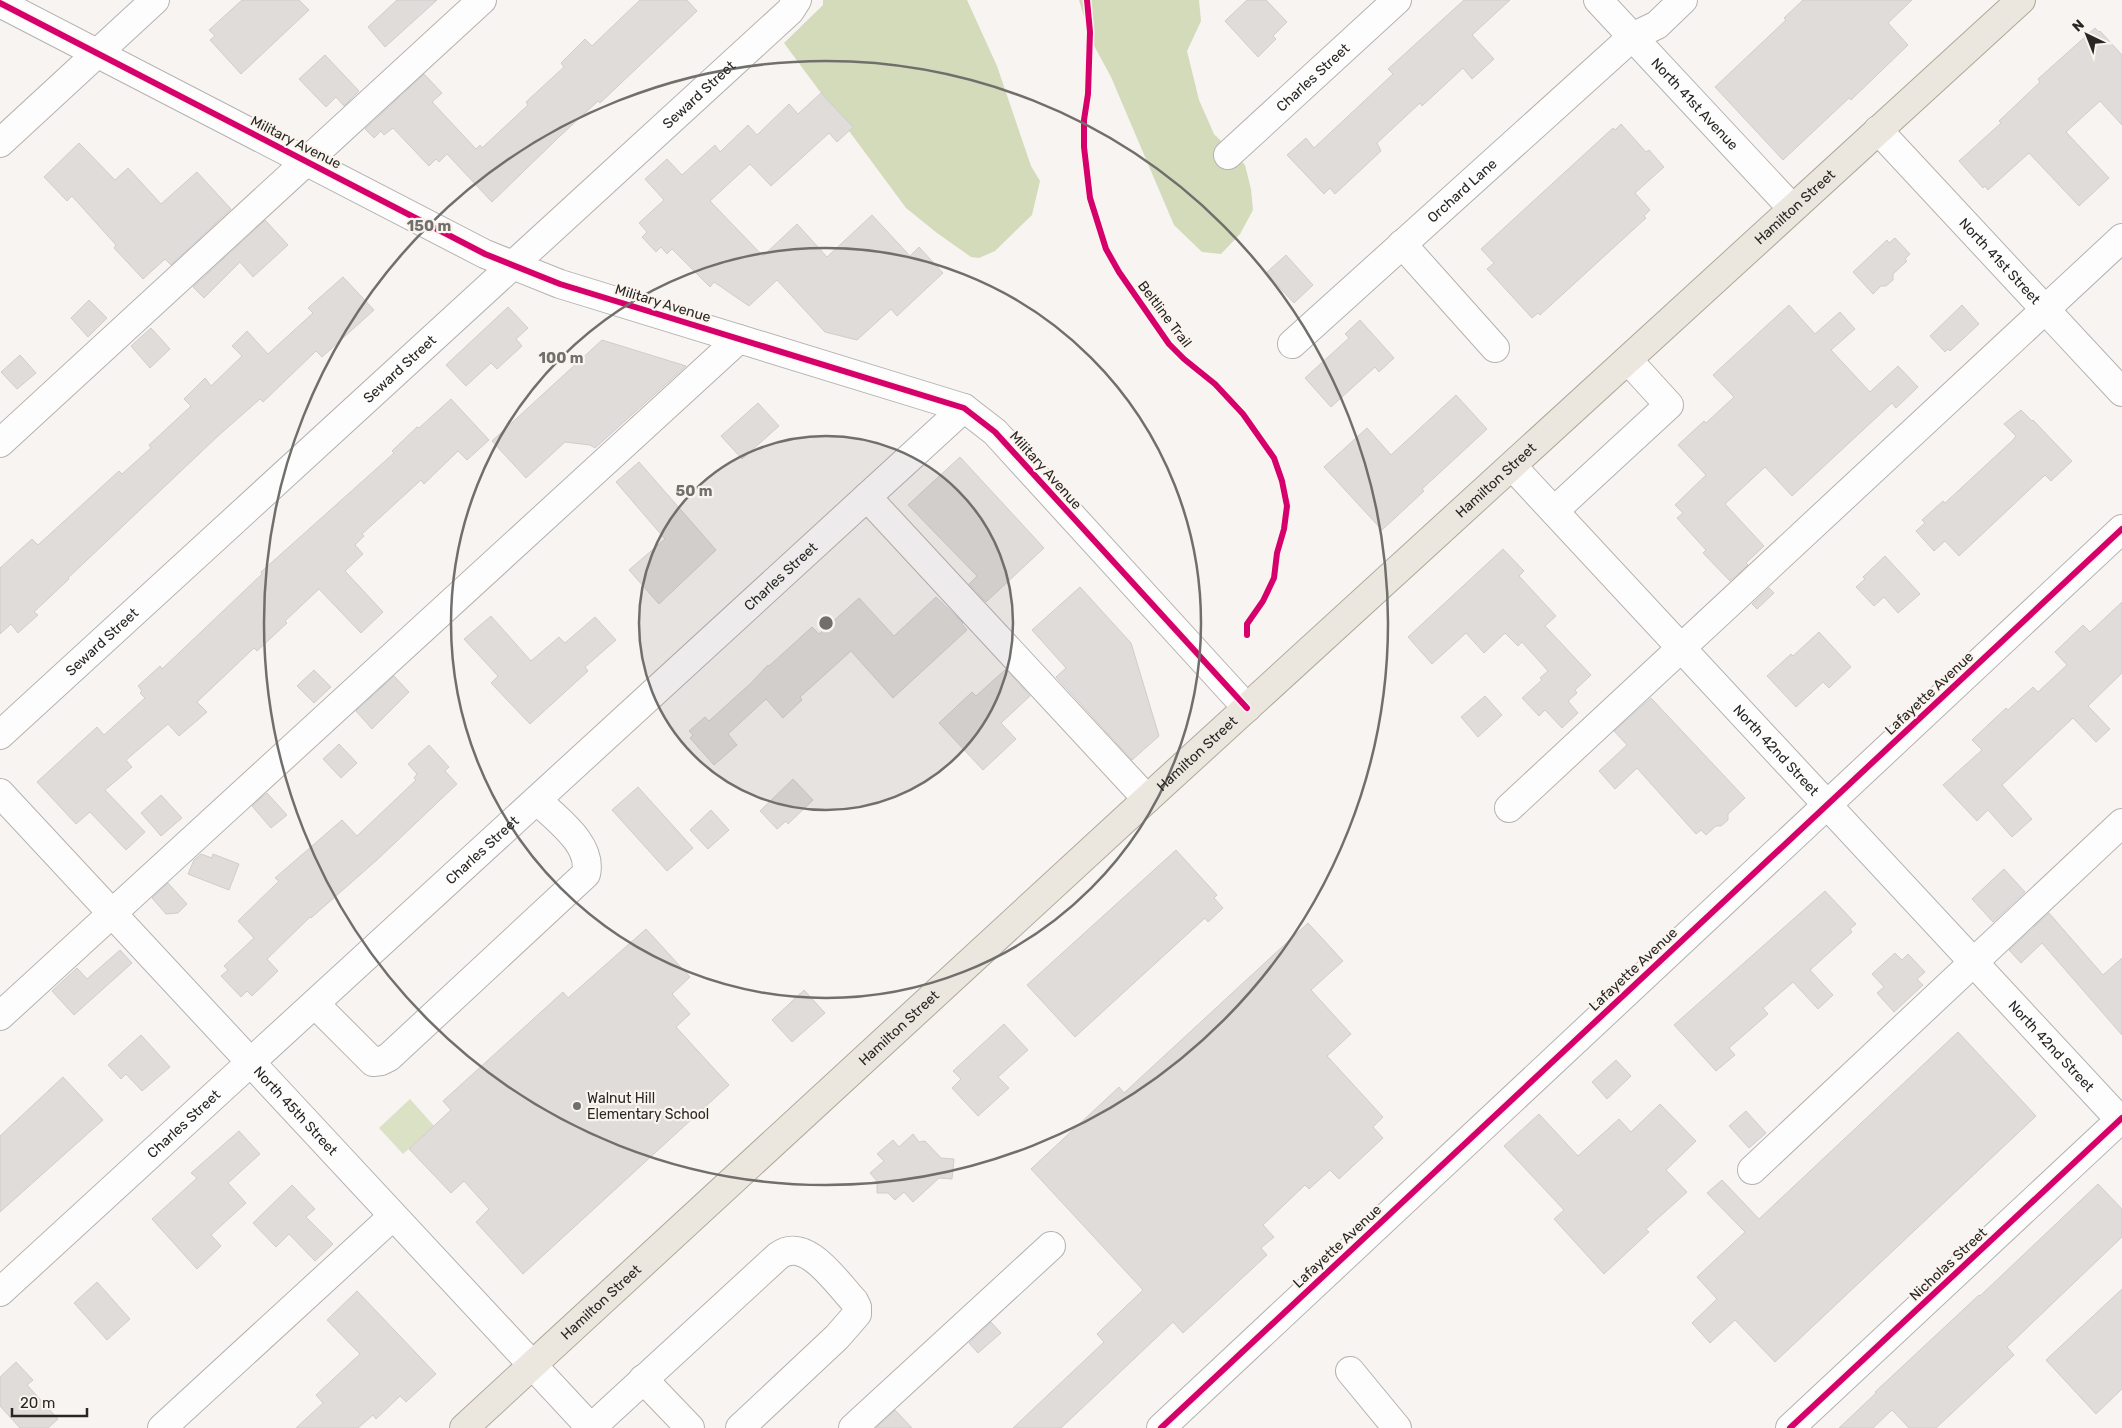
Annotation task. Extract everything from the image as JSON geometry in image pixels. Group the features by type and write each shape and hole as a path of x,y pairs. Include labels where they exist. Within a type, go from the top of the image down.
{"main road":[{"name":"Hamilton Street","path":"464,1428 1147,799 2021,0"}],"street":[{"path":"0,143 155,0"},
{"path":"0,442 308,162 482,0"},
{"name":"Seward Street","path":"0,735 790,11 797,0"},
{"name":"Charles Street","path":"1228,155 1397,0"},
{"name":"North 41st Avenue","path":"1598,0 1792,208"},
{"name":"Orchard Lane","path":"1292,344 1632,37 1656,25 1683,0"},
{"name":"Military Avenue","path":"0,2 485,254 560,284 964,408 995,432 1247,708"},
{"name":"North 41st Street","path":"1878,130 2122,392"},
{"path":"1509,808 2122,238"},
{"path":"1402,244 1495,348"},
{"path":"0,1016 739,339"},
{"path":"1554,511 1669,405 1628,360"},
{"name":"Charles Street","path":"0,1292 964,408"},
{"name":"North 42nd Street","path":"1512,466 2121,1120"},
{"path":"867,497 1147,799"},
{"name":"Lafayette Avenue","path":"1161,1428 2122,530"},
{"name":"North 45th Street","path":"0,793 591,1428"},
{"path":"315,1004 373,1062 389,1057 586,874 587,859 579,842 537,800"},
{"path":"1752,1170 2122,823"},
{"name":"Nicholas Street","path":"1790,1428 2121,1120"},
{"path":"162,1428 393,1216"},
{"path":"853,1428 1051,1246"},
{"path":"591,1428 778,1256 783,1252 795,1250 808,1254 854,1301 857,1307 857,1314 837,1337 740,1428"},
{"path":"1350,1371 1397,1428"},
{"path":"644,1379 690,1428"}],"green space":[{"path":"823,0 967,0 997,66 1031,166 1040,181 1032,215 995,251 979,258 971,257 906,208 784,43 823,5"},
{"path":"1079,0 1199,0 1201,21 1187,51 1199,100 1214,134 1245,165 1251,189 1253,210 1240,234 1221,254 1202,252 1174,225 1111,77 1091,40"},
{"path":"410,1099 434,1126 403,1154 379,1128"}],"building":[{"path":"242,0 299,0 309,10 241,74 210,40 215,36 209,30"},
{"path":"397,0 437,0 385,47 368,27"},
{"path":"640,0 687,0 697,11 600,103 598,101 559,137 492,202 447,154 439,162 436,159 429,166 393,128 384,135 381,131 374,138 365,129 424,74 442,93 432,102 476,149 480,145 482,148 528,105 526,102 564,67 561,63 585,39 592,46"},
{"path":"1247,0 1266,0 1287,22 1273,36 1276,39 1258,57 1225,21"},
{"path":"1464,0 1510,0 1472,35 1494,59 1472,79 1463,68 1422,106 1420,103 1377,143 1381,151 1335,194 1330,188 1324,194 1287,155 1306,138 1314,148 1393,74 1388,69"},
{"path":"1803,0 1912,0 1888,23 1908,45 1851,100 1849,98 1783,160 1715,87 1786,20 1784,18"},
{"path":"2095,28 2122,55 2122,125 2100,101 2066,132 2109,178 2079,206 2029,153 1988,190 1985,186 1983,188 1959,161 2001,123 1999,121 2040,82 2038,79"},
{"path":"325,55 359,91 344,106 336,97 326,107 299,79"},
{"path":"821,93 853,127 837,142 829,133 771,186 750,164 710,201 763,256 797,224 827,257 872,215 910,256 919,247 943,273 897,316 891,309 857,340 825,332 777,280 749,306 714,282 710,287 672,249 667,254 661,247 656,252 642,237 647,232 639,223 664,200 645,179 667,159 682,175 715,145 720,152 748,125 757,135 789,104 798,114"},
{"path":"1621,124 1646,152 1649,150 1664,167 1635,193 1650,210 1644,216 1646,218 1540,315 1538,313 1532,318 1487,269 1494,263 1481,249 1613,128 1615,130"},
{"path":"79,143 115,180 128,168 161,204 197,172 231,209 171,265 165,259 143,279 114,248 116,245 72,196 67,201 44,177"},
{"path":"265,220 288,245 253,277 240,262 204,298 193,287"},
{"path":"1895,238 1910,254 1905,259 1907,261 1893,274 1893,280 1886,286 1881,286 1873,294 1853,272 1887,240 1889,243"},
{"path":"1286,255 1313,285 1294,303 1266,273"},
{"path":"343,277 374,310 322,357 316,351 263,402 260,399 218,436 68,578 34,612 38,615 18,633 11,624 0,634 0,568 32,539 38,545 119,471 122,474 151,448 149,445 191,406 184,399 205,378 211,386 242,356 232,346 247,331 268,354 313,313 308,308"},
{"path":"89,300 107,318 88,337 71,318"},
{"path":"1789,305 1815,334 1840,312 1855,329 1831,350 1870,392 1898,366 1918,387 1896,408 1892,403 1792,496 1765,467 1725,504 1764,546 1746,563 1748,565 1730,581 1703,553 1706,550 1677,518 1683,513 1675,505 1706,475 1678,445 1704,421 1706,423 1734,397 1713,375"},
{"path":"1962,305 1979,324 1950,351 1948,349 1945,352 1930,336"},
{"path":"508,307 528,328 516,339 522,346 497,369 491,363 466,386 446,365"},
{"path":"1360,320 1394,358 1379,372 1375,367 1331,407 1305,378 1349,338 1345,334"},
{"path":"151,328 170,349 150,368 131,346"},
{"path":"602,340 686,366 595,448 590,445 565,442 526,478 492,441"},
{"path":"20,355 36,373 17,389 1,372"},
{"path":"1456,395 1487,429 1422,489 1424,491 1382,530 1324,467 1367,428 1391,455"},
{"path":"451,399 489,440 467,460 458,451 424,484 421,480 362,534 364,536 355,545 363,554 345,571 383,612 361,633 319,589 257,651 254,648 197,702 207,712 179,736 168,724 126,760 132,767 105,790 145,832 126,850 90,812 76,824 37,782 97,727 104,735 145,698 140,693 142,691 138,686 160,666 162,669 262,574 261,572 394,453 392,451 417,427 419,428"},
{"path":"758,403 779,426 742,459 721,436"},
{"path":"2021,410 2072,461 2051,481 2045,475 1959,556 1945,541 1934,551 1916,531 1925,523 1922,520 1943,501 1945,503 2013,440 2016,436 2004,424"},
{"path":"960,457 1044,548 986,602 969,584 977,576 908,505"},
{"path":"639,462 716,550 659,604 629,570 665,539 616,482"},
{"path":"1503,549 1524,571 1519,576 1556,616 1545,626 1591,675 1575,690 1577,693 1568,701 1578,713 1562,728 1545,710 1539,716 1522,698 1542,680 1540,678 1548,671 1522,642 1518,646 1505,633 1484,653 1466,633 1432,664 1408,637"},
{"path":"1885,556 1920,594 1898,613 1884,597 1874,606 1856,587 1865,579 1863,577"},
{"path":"1080,587 1131,643 1159,736 1132,760 1056,677 1066,668 1032,630"},
{"path":"1769,588 1774,593 1757,609 1752,604"},
{"path":"936,597 963,623 967,630 893,698 851,651 800,697 802,700 783,718 766,699 728,734 737,745 714,765 690,738 693,735 689,731 705,717 709,721 768,665 812,627 819,634 859,598 894,636"},
{"path":"2122,602 2122,673 2088,706 2110,729 2096,742 2073,718 2002,785 2032,819 2012,837 1988,810 1977,821 1943,785 1982,750 1972,740 2006,708 2008,710 2033,687 2038,692 2067,665 2055,652 2083,625 2090,632"},
{"path":"491,616 531,661 559,637 565,643 595,617 616,640 585,667 588,671 530,724 491,683 498,676 464,639"},
{"path":"1819,632 1851,667 1829,688 1823,682 1796,707 1767,676 1791,654 1793,656"},
{"path":"1006,669 1030,696 1001,723 1016,739 983,770 939,723 972,692 976,696"},
{"path":"314,670 331,687 314,703 297,686"},
{"path":"394,676 409,692 372,729 356,711"},
{"path":"1485,696 1502,715 1478,737 1461,717"},
{"path":"1651,698 1745,798 1728,814 1728,820 1721,826 1716,826 1706,835 1701,830 1696,834 1637,768 1615,789 1599,771 1627,745 1614,731"},
{"path":"339,744 357,763 341,778 323,759"},
{"path":"429,745 449,767 445,771 457,784 378,859 310,917 267,959 278,971 252,996 247,991 241,997 221,976 228,970 224,966 254,938 238,921 279,881 275,878 342,820 357,836 416,780 414,778 417,774 408,764"},
{"path":"793,779 813,800 788,824 786,821 777,829 760,811"},
{"path":"638,787 693,848 667,871 612,810"},
{"path":"267,793 287,815 271,828 252,806"},
{"path":"161,795 182,818 161,836 141,813"},
{"path":"711,810 729,830 708,849 690,830"},
{"path":"1176,850 1217,895 1214,898 1223,908 1208,922 1205,918 1075,1037 1027,985"},
{"path":"201,854 212,858 213,854 239,864 229,890 188,874 194,860"},
{"path":"2004,869 2025,892 1993,922 1972,899"},
{"path":"168,883 187,904 178,913 166,914 152,898"},
{"path":"1825,891 1856,924 1850,929 1852,932 1810,970 1833,995 1818,1009 1793,982 1763,1008 1768,1014 1729,1048 1735,1055 1716,1071 1674,1025"},
{"path":"2049,913 2103,975 2122,958 2122,1035 2042,943 2021,963 2009,950"},
{"path":"1308,923 1343,961 1311,990 1351,1034 1327,1056 1383,1117 1373,1127 1383,1138 1339,1179 1330,1170 1309,1189 1305,1185 1263,1225 1274,1237 1261,1248 1267,1255 1183,1333 1173,1322 1061,1428 1013,1428 1104,1342 1097,1334 1143,1290 1031,1169 1119,1087 1124,1093"},
{"name":"Walnut Hill Elementary School","path":"646,929 690,977 672,994 690,1014 676,1027 729,1085 523,1274 476,1222 489,1209 464,1181 451,1193 409,1149 451,1110 443,1101 563,992 568,998"},
{"path":"120,950 132,963 74,1015 52,991 77,968 87,979"},
{"path":"1895,953 1902,960 1908,954 1925,972 1917,979 1923,985 1894,1012 1877,993 1884,987 1872,974"},
{"path":"804,990 825,1013 792,1042 772,1020"},
{"path":"1004,1024 1028,1050 998,1077 1009,1088 978,1116 952,1088 961,1079 953,1071"},
{"path":"1958,1032 2036,1116 1775,1362 1735,1320 1710,1343 1692,1323 1717,1299 1697,1277 1745,1232 1707,1193 1722,1180 1759,1219"},
{"path":"141,1035 170,1067 142,1091 126,1074 121,1079 108,1065"},
{"path":"1616,1060 1631,1076 1607,1099 1592,1082"},
{"path":"63,1077 103,1120 0,1212 0,1136"},
{"path":"1660,1104 1696,1141 1666,1170 1687,1192 1646,1229 1649,1232 1604,1274 1554,1219 1564,1210 1504,1146 1539,1114 1578,1156 1619,1119 1631,1132"},
{"path":"1746,1111 1766,1133 1749,1148 1729,1126"},
{"path":"239,1131 260,1154 228,1183 246,1203 211,1235 221,1246 197,1269 152,1219 197,1178 191,1173"},
{"path":"913,1134 919,1142 925,1141 941,1158 954,1159 952,1179 939,1178 913,1202 904,1192 895,1200 888,1193 877,1193 877,1181 870,1173 884,1161 877,1154 893,1140 899,1147"},
{"path":"2098,1184 2122,1209 2122,1237 2007,1347 2014,1355 1936,1428 1909,1428 1892,1410 1873,1428 1839,1428 1875,1392"},
{"path":"292,1185 315,1209 306,1217 333,1244 315,1261 289,1234 276,1247 253,1223"},
{"path":"97,1282 130,1319 107,1340 74,1303"},
{"path":"2122,1289 2122,1389 2096,1414 2046,1360"},
{"path":"357,1291 436,1374 406,1402 400,1396 376,1419 373,1415 358,1428 296,1428 323,1403 316,1395 360,1354 327,1320"},
{"path":"991,1322 1001,1333 978,1353 969,1343"},
{"path":"16,1362 33,1380 27,1385 58,1419 48,1428 20,1428 0,1406 0,1377"},
{"path":"895,1410 912,1428 876,1428"}],"cycle path":[{"name":"Beltline Trail","path":"1087,0 1090,32 1084,147 1090,198 1106,249 1119,272 1169,344 1215,384 1243,414 1274,458 1282,481 1287,506 1274,578 1263,601 1247,624 1247,635"},
{"path":"0,3 485,254 560,284 964,408 995,432 1247,708"},
{"path":"1161,1428 2122,529"},
{"path":"1790,1428 2122,1118"}],"place":[{"name":"Walnut Hill Elementary School","path":"577,1106"}]}
